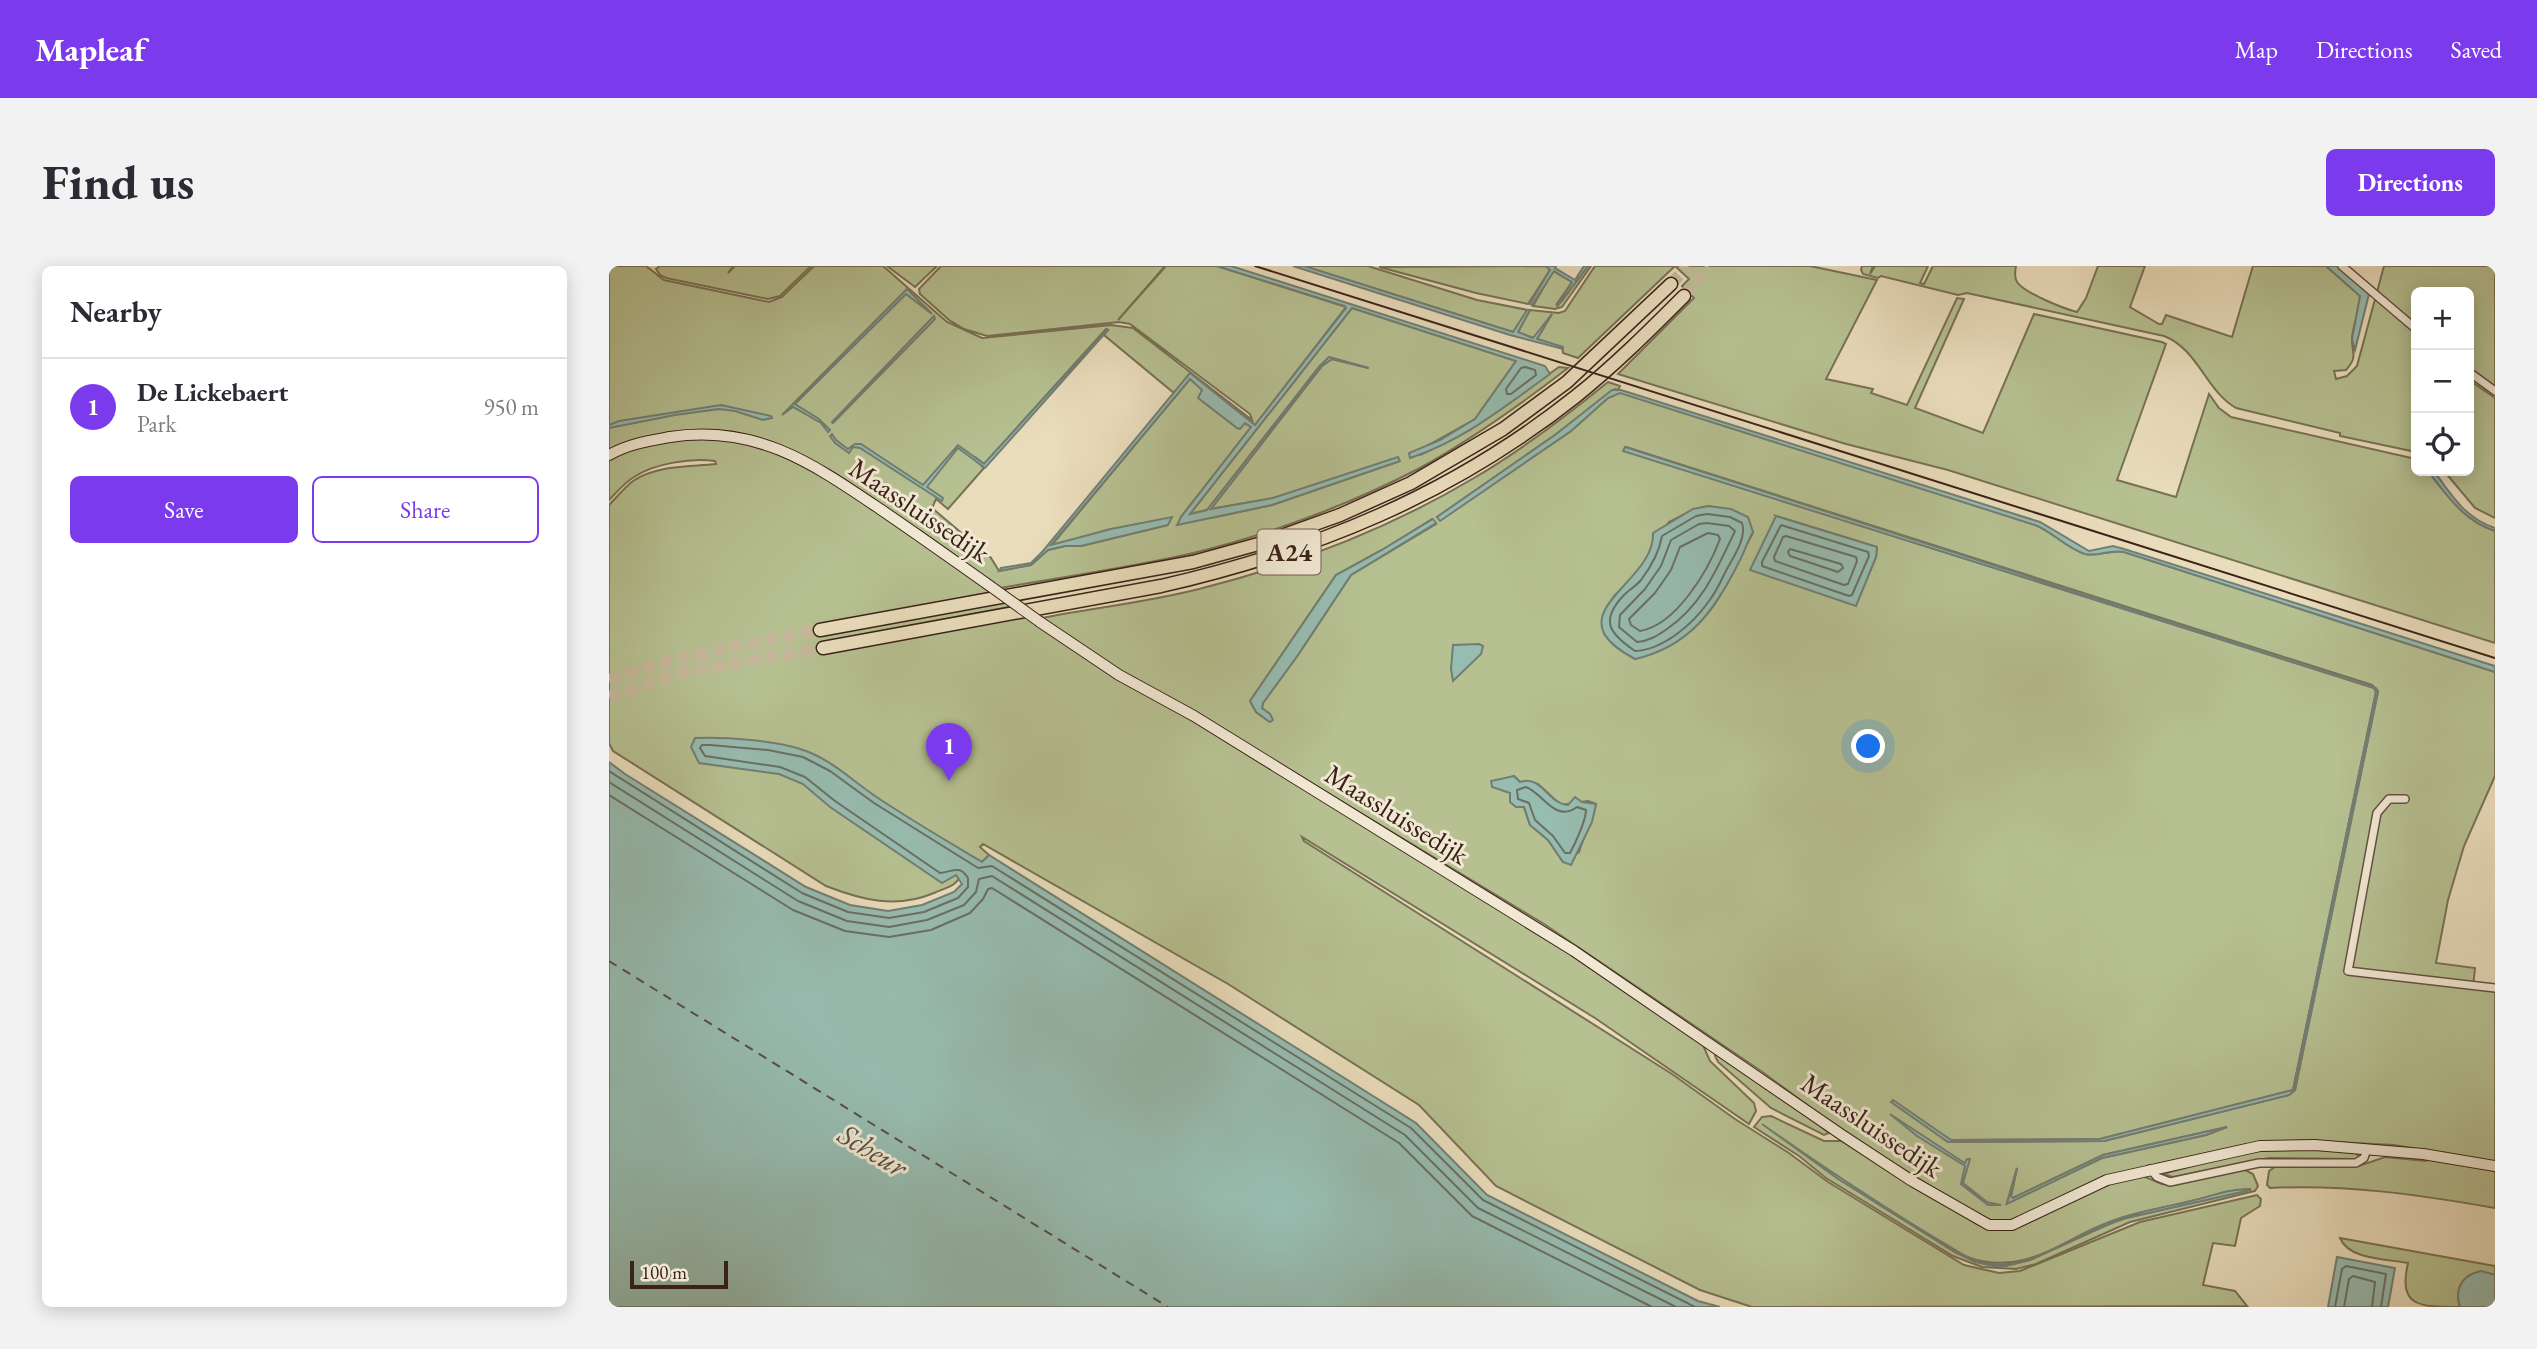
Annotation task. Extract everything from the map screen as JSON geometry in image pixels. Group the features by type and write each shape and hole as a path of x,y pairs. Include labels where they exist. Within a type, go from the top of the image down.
{"highway":[{"name":"A24","path":"820,631 1193,562 1273,540 1340,515 1412,483 1472,449 1520,417 1567,382 1671,284"},
{"name":"A24","path":"823,648 1184,581 1268,559 1346,530 1438,487 1535,426 1617,361 1684,296"}],"street":[{"path":"2342,266 2411,325"},
{"path":"2474,376 2495,391"},
{"name":"Maassluissedijk","path":"609,455 634,443 690,434 734,436 791,453 835,479 1119,675 1204,723 1574,951 1842,1135 1974,1219 1989,1225 2012,1225 2107,1180 2260,1146 2284,1144 2423,1153 2495,1167"},
{"path":"2405,799 2389,799 2377,813 2348,971 2495,988"},
{"path":"2150,1169 2157,1177 2169,1182 2259,1163 2356,1163 2361,1162 2367,1149"}],"green space":[{"path":"609,266 646,266 664,280 769,302 782,297 814,266 883,266 947,322 982,338 1111,325 1133,328 1252,420 1250,414 1130,324 1119,322 987,336 964,329 949,320 920,294 919,289 941,266 1165,266 1118,320 1166,266 1217,266 1346,307 1255,425 1190,374 1174,393 1104,335 1108,330 1106,329 984,464 973,458 984,468 948,509 936,499 932,508 991,558 999,571 1031,565 1048,550 1081,546 1168,525 1111,529 1051,546 1190,379 1251,427 1181,517 1211,518 1272,505 1400,461 1273,498 1211,509 1322,366 1332,359 1368,368 1329,357 1207,510 1190,514 1352,308 1516,361 1475,419 1427,446 1420,455 1470,430 1559,367 1568,368 1495,422 1418,469 1335,507 1218,547 1142,564 1001,588 921,531 917,539 1044,630 1561,946 1702,1043 1710,1061 1754,1103 1756,1111 1749,1124 1595,1018 1302,837 1304,841 1672,1074 1828,1182 1964,1265 1999,1273 2020,1271 2140,1222 2257,1195 2261,1199 2260,1206 2241,1218 2235,1246 2213,1243 2203,1285 2235,1291 2247,1306 1752,1307 1700,1290 1496,1186 1419,1105 1228,984 983,844 980,847 989,855 982,862 973,857 960,878 950,887 906,901 866,899 826,886 613,751 609,743 609,505 633,481 652,472 716,464 715,461 695,460 652,468 630,479 609,500 609,460 623,451 707,430 609,451"},
{"path":"660,266 733,266 728,273 735,266 811,266 780,296 768,299 666,278 656,269"},
{"path":"887,266 937,266 915,287"},
{"path":"1304,266 1368,266 1477,300 1528,310 1513,332"},
{"path":"1546,266 1550,270 1528,304 1379,267"},
{"path":"1588,266 1591,266 1562,307 1555,309 1533,306 1553,271 1572,282 1556,305 1562,301"},
{"path":"1595,266 1675,266 1578,358 1563,353 1562,347 1537,339 1552,314 1534,338 1519,334 1530,310 1559,313 1565,311"},
{"path":"1675,266 1810,266 1877,280 1826,379 1873,389 1871,393 1907,405 1957,298 1964,299 1915,408 1983,433 2034,314 2162,342 2166,344 2117,480 2176,497 2209,394 2219,408 2231,417 2411,458 2411,476 2432,476 2465,514 2495,531 2495,643 1948,470 1846,444 1618,374 1694,298 1682,286 1689,279"},
{"path":"1862,266 1873,266 1870,274 1875,266 1928,266 1920,283 1924,284 1933,266 2016,266 2015,278 2021,286 2045,300 2077,312 2086,298 2098,266 2145,266 2130,307 2159,324 2162,324 2166,315 2232,337 2253,266 2326,266 2361,299 2353,333 2352,361 2346,370 2334,371 2336,379 2347,376 2357,366 2384,266 2495,266 2495,388 2474,373 2474,287 2411,287 2411,451 2340,436 2340,433 2236,408 2217,391 2185,350 2164,336 1967,293 1958,295 1881,276 1878,278 1863,274"},
{"path":"1608,382 1620,386 1618,390 1615,389 1555,435 1437,517 1440,520 1571,431 1608,398 1620,392 2036,525 2085,554 2124,552 2495,672 2495,776 2464,846 2448,900 2436,963 2475,968 2473,988 2495,990 2495,1162 2394,1145 2314,1141 2247,1144 2156,1164 2020,1219 2002,1223 1982,1219 1836,1126 1761,1071 1544,924 1207,720 1126,675 1042,618 1199,589 1306,557 1375,529 1442,496 1492,467 1526,445","holes":["1626,447 2372,685 2378,691 2295,1090 2289,1095 2104,1141 1948,1142 1891,1101 1951,1140 2100,1139 2293,1090 2376,692 2374,688 1624,451","1708,506 1731,510 1753,533 1724,589 1696,626 1673,643 1635,659 1614,645 1604,634 1606,608 1615,595 1634,578 1669,522","1776,516 1877,547 1876,557 1856,605","1432,519 1436,524 1351,575 1263,703 1262,708 1270,722 1256,712 1250,701 1336,575","1514,776 1520,782 1538,784 1561,805 1588,801 1596,804 1579,852 1563,862 1548,840 1530,825 1524,807 1511,802 1510,793 1503,780","2227,1127 2206,1135 2102,1158 2007,1203 2017,1168 2011,1196 2013,1198 2103,1155"]},
{"path":"2474,383 2495,398 2495,518 2475,508 2448,476 2474,476"},
{"path":"1716,1052 1829,1133 1824,1135 1771,1108 1718,1062"},
{"path":"1771,1116 1824,1141 1842,1141 1977,1224 1990,1229 2119,1181 2143,1176 2171,1185 2243,1169 2253,1174 2258,1186 2255,1191 2130,1222 2036,1264 2016,1269 1982,1267 1953,1256 1826,1178 1799,1156 1754,1127 1762,1117","holes":["2251,1189 2118,1220 2030,1260 2005,1266 1976,1262 1955,1252 1875,1202 1967,1257 1989,1262 2009,1262 2047,1252 2124,1217 2227,1192"]},
{"path":"2286,1148 2355,1152 2359,1157 2269,1158 2173,1177 2163,1174 2244,1152"},
{"path":"2385,1157 2426,1161 2431,1158 2495,1171 2495,1208 2383,1192 2270,1188 2267,1185 2269,1171 2279,1164 2359,1166"},
{"path":"2340,1238 2495,1266 2495,1275 2479,1272 2466,1278 2459,1290 2460,1307 2423,1305 2409,1296 2406,1288 2408,1263 2360,1255 2351,1251"}],"water":[{"path":"1217,266 1231,266 1545,366 1550,374 1466,432 1410,458 1409,453 1440,440 1475,419 1516,361 1352,308 1190,514 1207,510 1329,357 1369,368 1332,359 1322,366 1211,509 1273,498 1398,457 1400,461 1272,505 1177,525 1251,427 1245,423 1240,429 1237,428 1198,398 1202,390 1190,379 1051,545 1172,517 1168,525 1081,546 1048,550 1031,565 999,571 1001,568 1031,563 1043,551 1190,373 1255,425 1346,308"},
{"path":"1293,266 1304,266 1513,332 1527,310 1530,310 1518,332 1533,338 1552,314 1537,339 1563,349 1510,335"},
{"path":"1546,266 1556,266 1555,268 1575,280 1584,266 1588,266 1557,307 1572,282 1554,271 1532,305 1530,304 1550,270"},
{"path":"2326,266 2337,266 2369,294 2355,350 2352,339 2360,296"},
{"path":"907,289 932,314 906,294 795,404 819,419 830,430 828,432 821,423 793,407 782,415"},
{"path":"934,316 935,319 833,423 832,422"},
{"path":"1107,329 985,468 958,448 927,487 943,498 942,501 860,448 853,447 849,453 830,436 832,434 848,449 855,444 861,444 923,485 958,445 984,464"},
{"path":"1612,390 1621,390 2040,522 2089,551 2113,546 2124,549 2495,666 2495,672 2124,552 2085,554 2035,525 1620,393 1608,398 1571,431 1440,521 1437,517 1555,435"},
{"path":"721,405 772,418 763,420 719,409 609,428 609,425 619,421"},
{"path":"1625,447 2376,688 2378,692 2295,1090 2289,1095 2104,1141 1948,1142 1891,1102 1893,1100 1951,1140 2100,1139 2293,1090 2375,688 1623,451"},
{"path":"2432,476 2438,476 2467,512 2495,528 2495,531 2465,514"},
{"path":"1708,506 1731,509 1748,517 1753,532 1741,559 1720,596 1698,624 1671,646 1635,659 1615,646 1605,635 1601,623 1604,611 1644,562 1651,548 1653,533 1693,509"},
{"path":"1776,516 1877,547 1876,557 1856,606 1750,570"},
{"path":"1433,519 1436,523 1351,575 1263,703 1262,708 1273,720 1270,722 1256,712 1250,701 1336,575"},
{"path":"1453,645 1483,646 1481,654 1453,681"},
{"name":"Scheur","path":"695,738 781,744 825,760 916,822 982,862 989,855 1416,1123 1487,1195 1698,1301 1720,1307 609,1307 609,762 806,887 850,905 888,911 922,905 954,892 962,884 956,875 942,883 830,807 803,784 779,774 699,763 691,747"},
{"path":"1514,776 1520,782 1534,782 1561,803 1568,805 1575,797 1582,802 1596,804 1592,822 1571,865 1563,862 1548,840 1530,825 1524,807 1516,807 1510,802 1510,793 1492,787 1491,781"},
{"path":"1890,1114 1965,1163 1970,1159 1963,1183 1987,1202 2001,1205 1988,1205 1961,1184 1965,1166 1917,1136"},
{"path":"1762,1124 1963,1255 1982,1262 2007,1264 2045,1253 2030,1260 2005,1266 1976,1262 1955,1252 1838,1179"},
{"path":"2227,1127 2206,1135 2102,1158 2007,1204 2017,1168 2011,1196 2013,1198 2103,1155"},
{"path":"2251,1190 2126,1218 2050,1251 2121,1218 2231,1191"},
{"path":"2337,1257 2395,1268 2388,1307 2328,1307"},
{"path":"2481,1271 2495,1275 2495,1307 2460,1307 2458,1294 2461,1284 2464,1279"}],"ferry route":[{"path":"609,961 1168,1307"}],"tunnel":[{"path":"1671,284 1688,266"},
{"path":"1684,296 1708,266"},
{"path":"609,680 687,657 820,630"},
{"path":"609,697 687,672 823,648"}],"tram line":[{"path":"1255,266 2495,658"}],"place":[{"name":"De Lickebaert","path":"949,781"}]}
